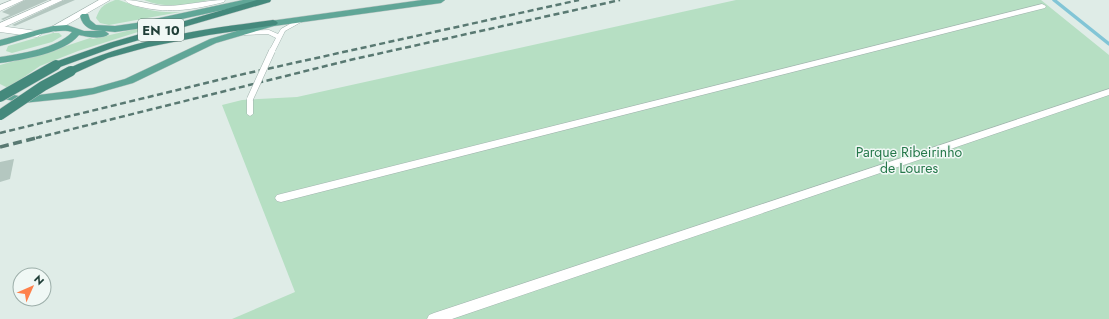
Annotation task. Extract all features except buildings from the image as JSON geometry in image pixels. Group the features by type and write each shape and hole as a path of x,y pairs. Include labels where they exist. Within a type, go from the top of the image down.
{"highway":[{"name":"EN 10","path":"0,96 30,78 56,65 112,45 267,0"},
{"name":"EN 10","path":"0,115 43,86 71,71 104,57 166,39 273,24"}],"main road":[{"name":"EN 10","path":"0,42 53,29 67,28 94,35 102,34 254,0"},
{"name":"EN 10","path":"360,12 372,8 385,0"},
{"name":"EN 10","path":"0,96 23,100 72,95 113,86 152,71 226,36 273,24 441,0"},
{"path":"85,16 87,24 94,28 115,29 136,26"},
{"path":"0,60 65,43 75,36 75,30"}],"street":[{"path":"0,8 20,0"},
{"path":"0,26 59,0"},
{"path":"53,29 94,8 106,0"},
{"path":"129,0 148,7 168,9 191,7 221,0"},
{"path":"281,198 1042,6"},
{"path":"75,30 85,16 94,8"},
{"path":"0,29 37,34"},
{"path":"434,319 1109,92"}],"lane":[{"path":"250,114 250,99 279,37 283,30 301,20"},
{"path":"226,36 269,32 279,37"}],"green space":[{"path":"115,0 149,10 180,12 109,25 100,23 96,18 99,11 105,5"},
{"path":"144,0 209,0 185,5 168,5 152,3"},
{"name":"Parque Ribeirinho de Loures","path":"736,0 1041,0 1109,55 1109,319 232,319 295,292 222,105 242,100 297,97"},
{"path":"182,18 78,51 40,66 8,88 0,84 0,65 90,38 93,39"},
{"path":"53,33 59,33 62,36 52,42 12,53 6,51 8,46"}],"waterway":[{"path":"1054,0 1109,44"}],"railway":[{"path":"0,133 235,76 579,0"},
{"path":"36,138 350,60 620,0"},
{"path":"36,138 40,137"},
{"path":"0,147 36,138"}]}
